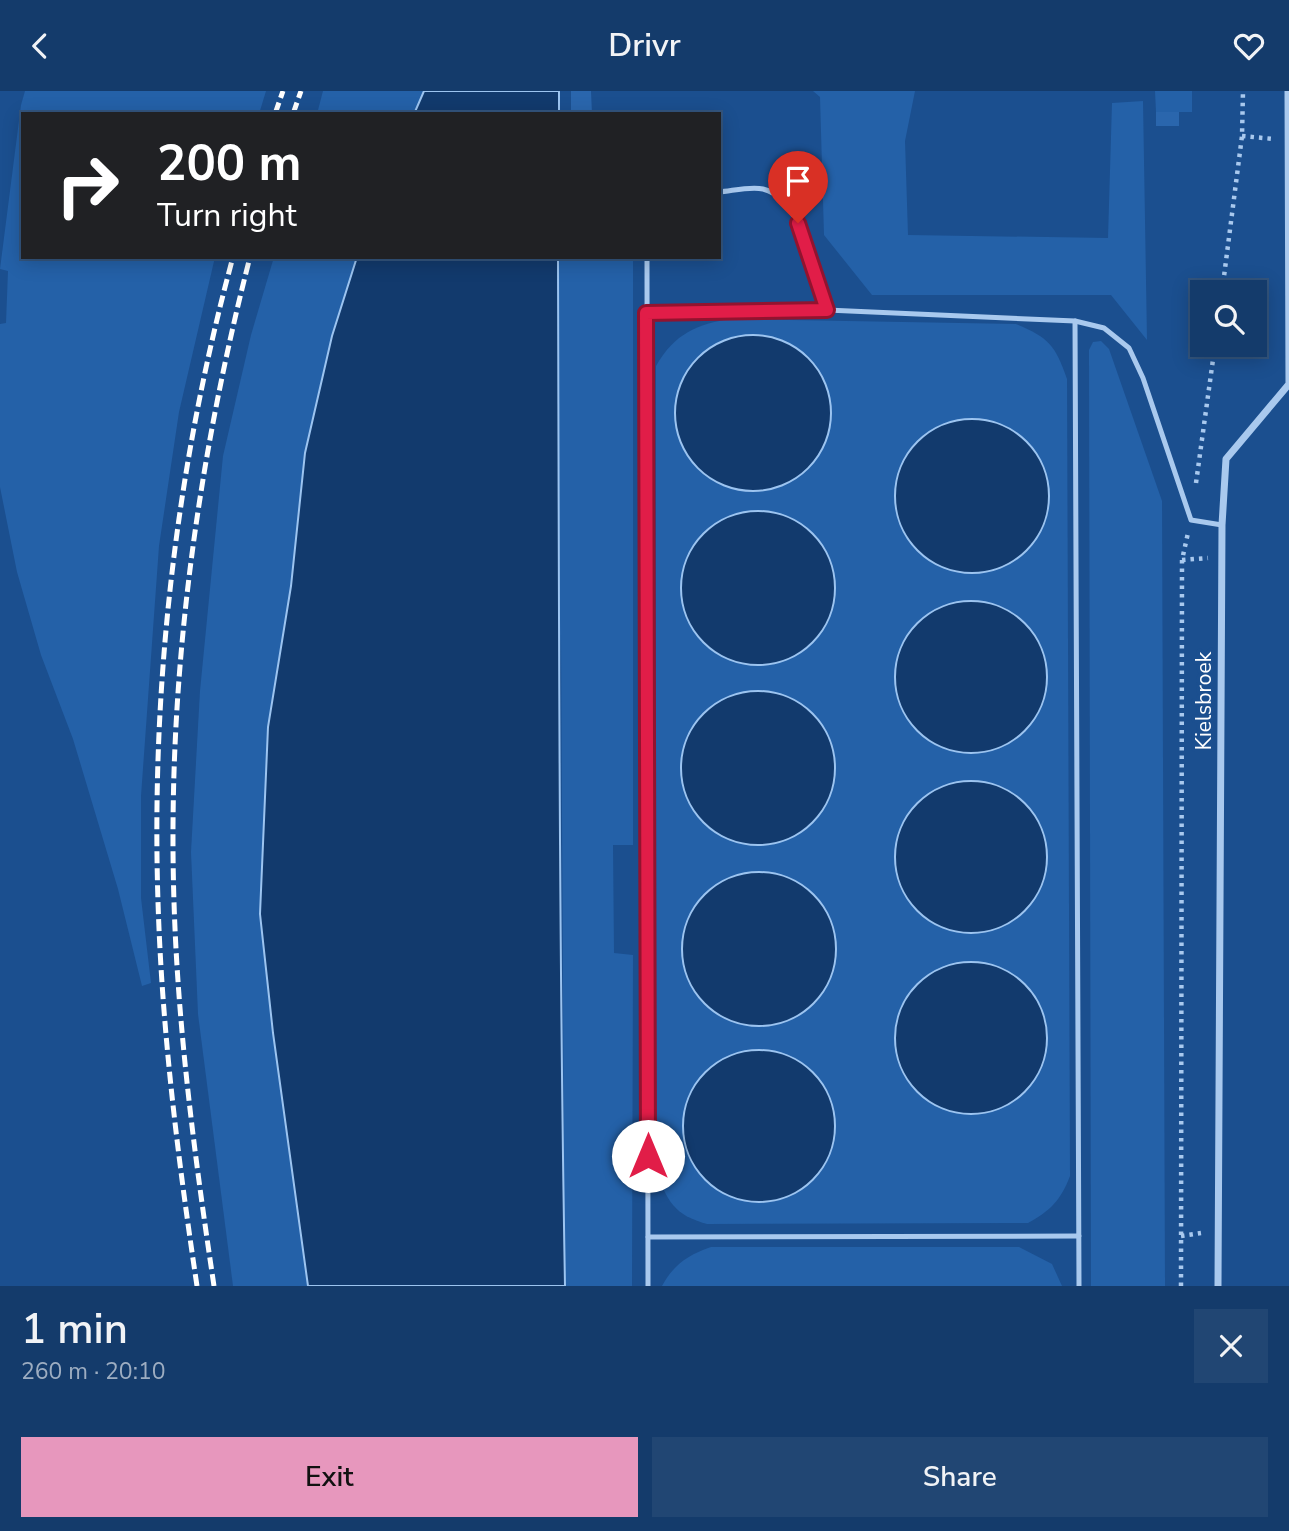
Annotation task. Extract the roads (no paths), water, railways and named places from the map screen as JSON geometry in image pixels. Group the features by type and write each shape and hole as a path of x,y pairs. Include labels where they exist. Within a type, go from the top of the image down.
{"street":[{"name":"Kielsbroek","path":"1217,1286 1222,525 1226,459 1289,384 1288,91"}],"lane":[{"path":"721,192 762,189 781,198 798,223 827,310"},
{"path":"647,259 648,1286"},
{"path":"646,313 827,310 1075,321 1104,328 1129,348 1143,378 1191,520 1222,525"},
{"path":"1075,321 1079,1286"},
{"path":"648,1237 1079,1236"}],"railway":[{"path":"276,112 283,91"},
{"path":"294,112 301,91"},
{"path":"197,1286 177,1143 163,999 158,902 159,739 164,658 182,496 213,336 232,259"},
{"path":"214,1286 194,1143 179,999 174,902 175,739 189,576 200,496 214,416 250,259"}]}
